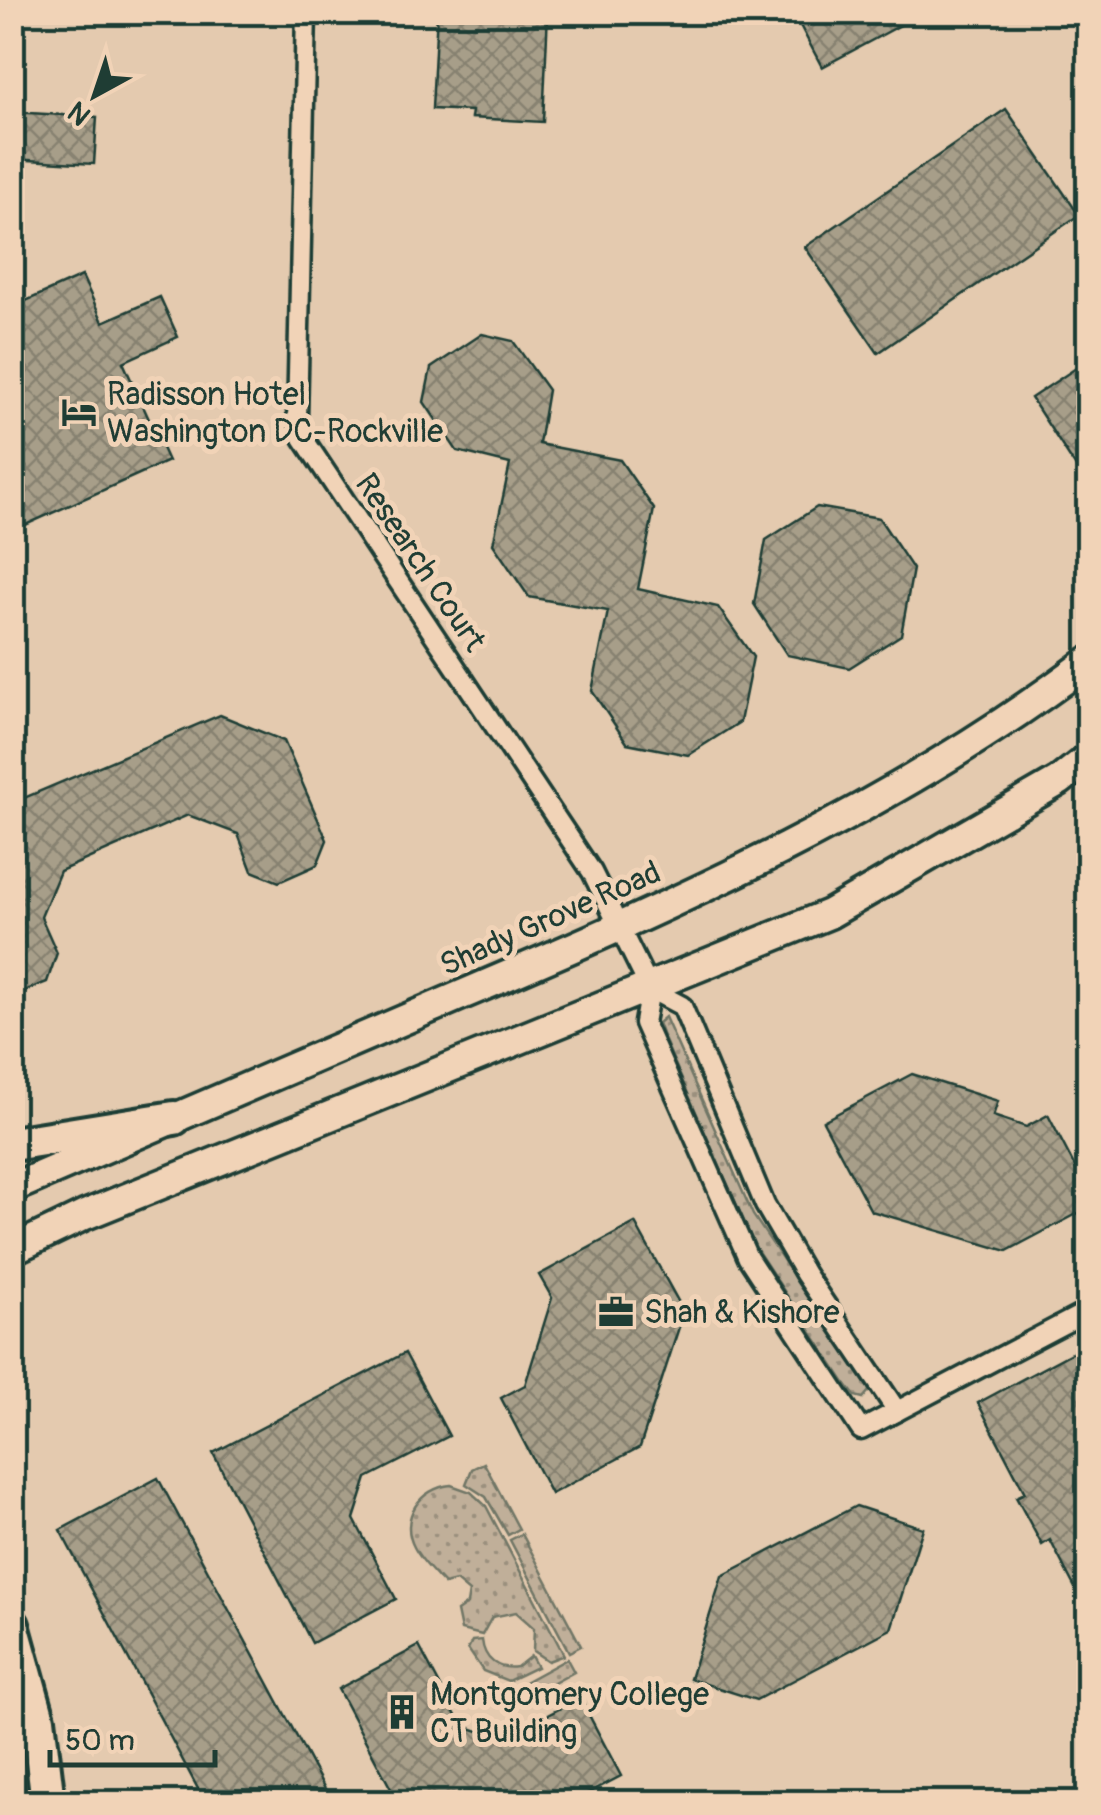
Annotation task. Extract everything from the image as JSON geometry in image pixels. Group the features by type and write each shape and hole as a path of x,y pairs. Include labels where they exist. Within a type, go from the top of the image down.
{"highway":[{"path":"12,1144 174,1118"},
{"path":"12,1625 38,1720 48,1802"}],"main road":[{"name":"Shady Grove Road","path":"12,1188 621,927 793,846 1016,717 1088,662"},
{"path":"12,1250 86,1216 829,914 1059,781 1088,758"}],"street":[{"name":"Research Court","path":"306,12 297,420 303,438 592,872 650,989"},
{"path":"897,1411 806,1274 765,1204 682,1006 650,989 644,1023 725,1213 748,1258 861,1430 1088,1311"}],"shaded area":[{"path":"665,1017 753,1215 867,1385 869,1391 863,1398 855,1396 845,1383 755,1247 662,1034 658,1023"},
{"path":"484,1463 519,1529 508,1535 486,1497 466,1484 472,1469"},
{"path":"451,1485 471,1492 486,1506 564,1655 548,1661 533,1651 534,1628 516,1612 492,1617 482,1635 461,1630 457,1611 467,1604 469,1592 456,1581 444,1584 428,1567 414,1547 409,1526 422,1498"},
{"path":"522,1534 581,1646 569,1652 510,1540"},
{"path":"482,1640 489,1658 498,1665 517,1667 531,1656 537,1667 508,1681 483,1671 468,1649 472,1641"},
{"path":"567,1659 574,1672 517,1703 510,1690"}],"building":[{"path":"437,12 548,12 543,122 471,118 472,111 432,109"},
{"path":"793,12 925,12 822,67"},
{"path":"1006,109 1079,215 878,353 805,247"},
{"path":"12,112 97,117 94,164 12,159"},
{"name":"Radisson Hotel Washington DC-Rockville","path":"82,276 103,322 160,297 178,337 123,362 168,461 12,531 12,307"},
{"path":"482,334 513,341 548,390 539,444 620,460 654,509 638,589 718,607 753,657 740,722 688,755 627,743 592,691 608,611 529,597 493,544 510,464 457,451 424,402 431,368"},
{"path":"1088,360 1088,486 1031,398"},
{"path":"817,507 879,518 913,569 901,635 849,668 787,655 754,604 766,540"},
{"path":"220,715 284,741 327,840 317,865 279,882 252,871 238,834 188,815 60,871 41,917 57,953 47,982 12,996 12,803"},
{"path":"912,1074 998,1101 993,1116 1026,1127 1048,1115 1088,1192 1088,1208 1007,1251 871,1211 823,1121"},
{"path":"635,1223 684,1312 640,1447 551,1494 501,1398 525,1385 552,1298 539,1275"},
{"path":"1088,1344 1088,1430 1081,1434 1088,1448 1088,1613 1050,1540 1042,1545 1016,1497 1025,1493 978,1403"},
{"path":"405,1353 449,1436 367,1478 354,1519 396,1599 312,1643 213,1453"},
{"path":"158,1478 332,1802 205,1802 60,1530"},
{"path":"856,1506 923,1528 891,1629 756,1700 690,1679 722,1576"},
{"name":"Montgomery College CT Building","path":"419,1646 461,1725 502,1739 580,1698 621,1776 571,1802 398,1802 338,1689"}],"place":[{"name":"Radisson Hotel Washington DC-Rockville","path":"79,412"},
{"name":"Shah & Kishore","path":"616,1312"},
{"name":"Montgomery College CT Building","path":"402,1712"}]}
